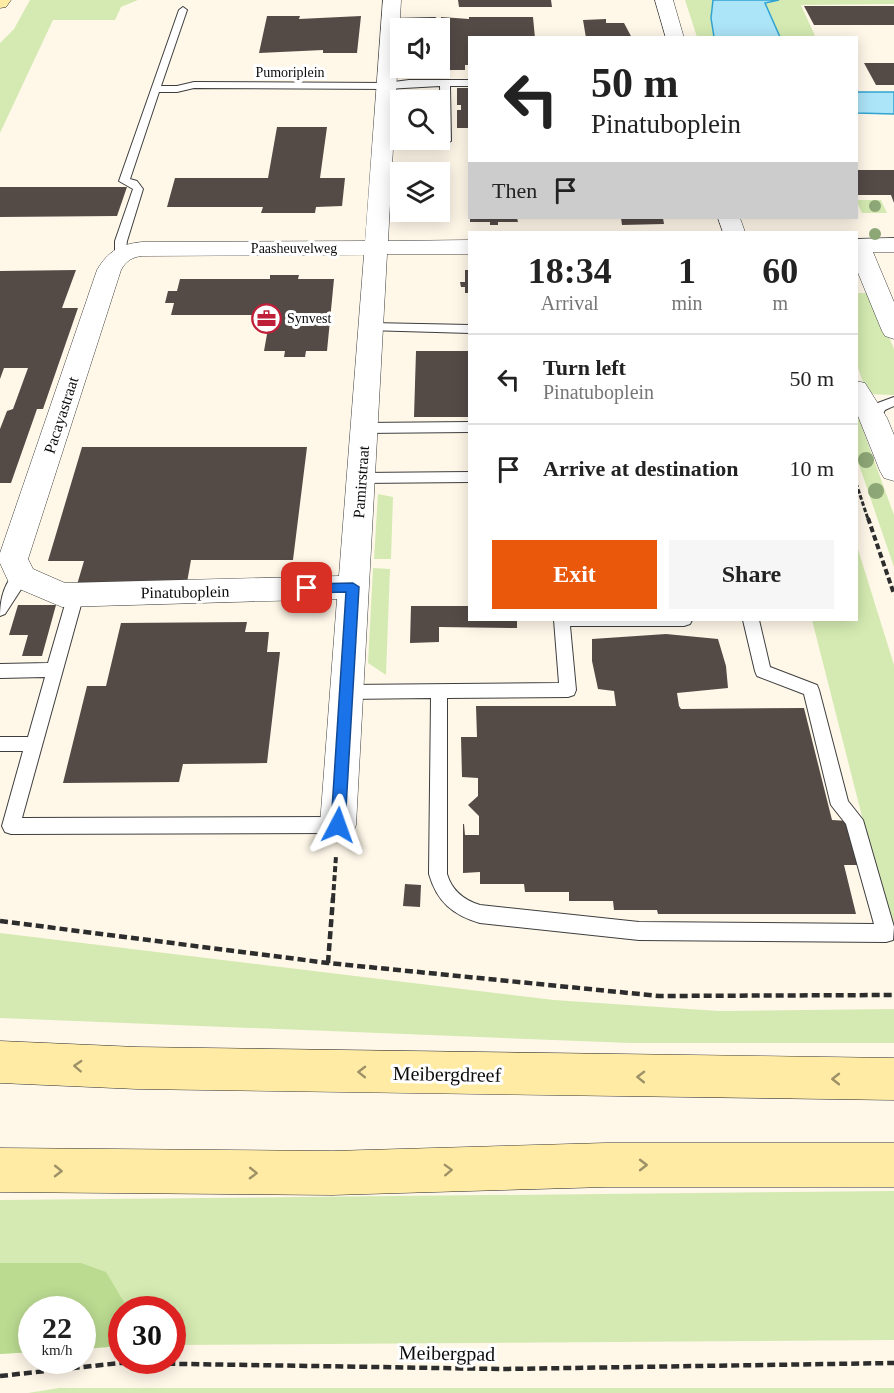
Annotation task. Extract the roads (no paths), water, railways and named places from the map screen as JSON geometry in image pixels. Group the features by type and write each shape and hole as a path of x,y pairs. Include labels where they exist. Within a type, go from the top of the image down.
{"main road":[{"name":"Meibergdreef","path":"0,1062 184,1069 894,1079"},
{"path":"0,1170 332,1173 606,1165 894,1166"}],"street":[{"name":"Pamirstraat","path":"390,18 392,0"},
{"path":"664,0 674,36"},
{"name":"Pamirstraat","path":"338,825 376,247 391,78"},
{"path":"894,245 858,246 894,331"},
{"name":"Paasheuvelweg","path":"119,255 138,249 468,247"},
{"name":"Pacayastraat","path":"21,577 13,559 109,270 119,255"},
{"path":"858,390 884,409 894,471"},
{"name":"Pinatuboplein","path":"21,577 62,595 353,587"}],"lane":[{"path":"119,255 121,241 138,189 133,183 124,181 183,10"},
{"name":"Pumoriplein","path":"157,85 177,89 194,85 390,73"},
{"name":"Pumoriplein","path":"400,78 409,83 468,83"},
{"path":"445,84 445,90"},
{"path":"371,327 468,329"},
{"path":"364,428 468,427"},
{"path":"361,478 468,477"},
{"path":"0,610 21,577"},
{"path":"75,594 11,826 338,825"},
{"path":"346,692 568,690 562,621"},
{"path":"440,691 438,874 441,886 456,905 480,914 639,931 886,933 854,820 840,805 811,690 763,671 751,621"},
{"path":"0,671 54,670"},
{"path":"0,744 34,744"}],"water":[{"path":"713,0 779,0 765,3 780,36 714,36 711,18"},
{"path":"858,92 894,92 894,114 858,113"}],"place":[{"name":"Synvest","path":"266,318"}]}
